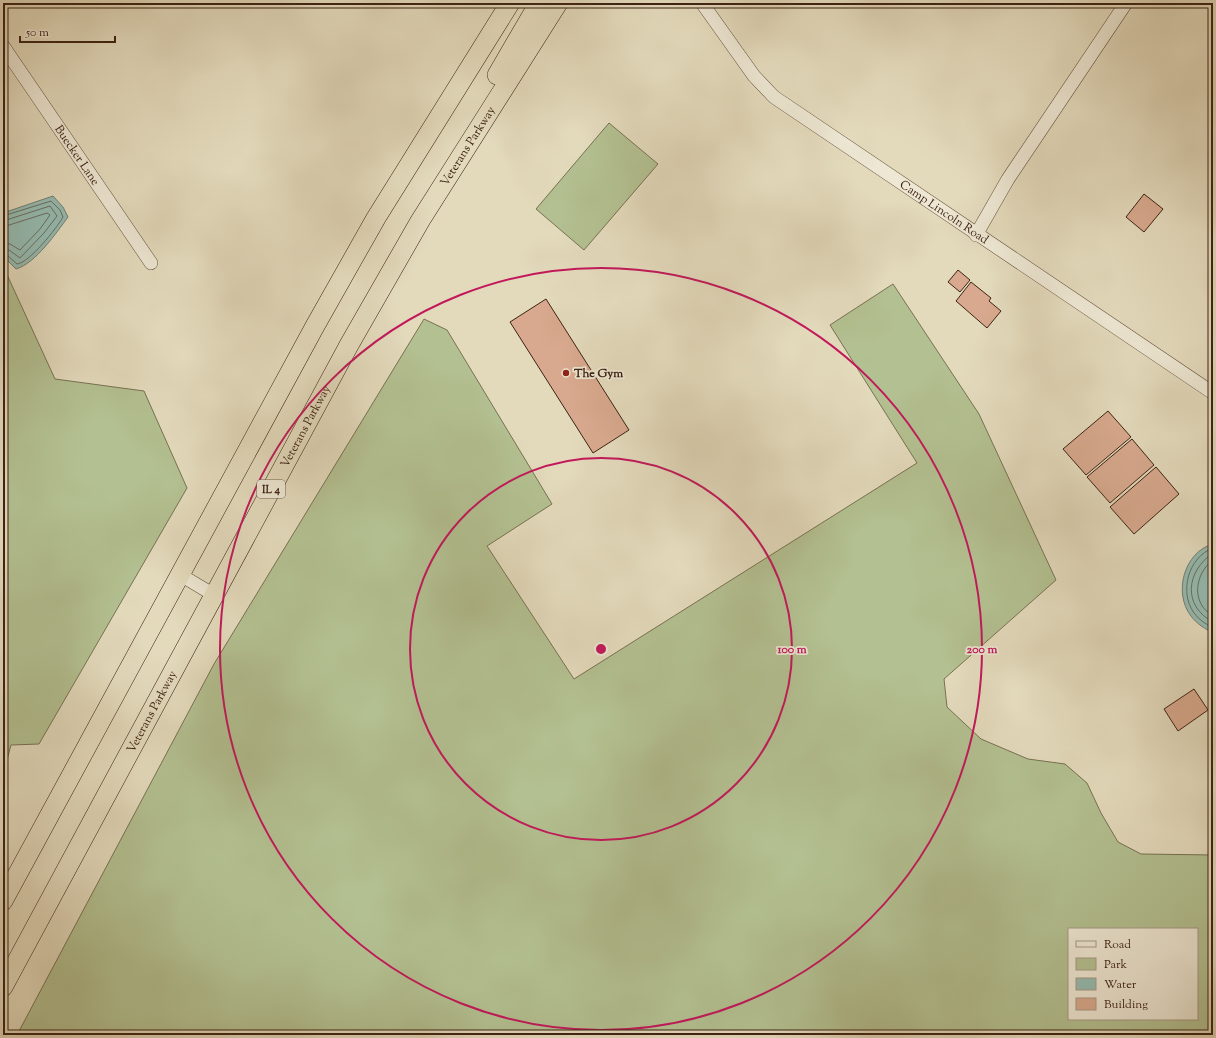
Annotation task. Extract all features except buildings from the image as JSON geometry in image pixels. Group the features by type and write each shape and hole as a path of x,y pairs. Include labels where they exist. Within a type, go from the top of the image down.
{"highway":[{"path":"3,902 179,574 315,326 373,224 510,3"},
{"path":"463,154 467,129 539,3"},
{"name":"Veterans Parkway","path":"3,987 349,345 420,221 558,3"},
{"path":"491,109 511,94 571,3"}],"street":[{"name":"Camp Lincoln Road","path":"702,3 754,76 774,97 976,235 1213,393"},
{"path":"976,235 1008,179 1126,3"},
{"name":"Buecker Lane","path":"3,46 151,263"},
{"path":"179,574 214,595"}],"green space":[{"path":"609,123 658,164 584,250 536,209"},
{"path":"3,266 55,379 144,391 187,488 39,744 11,745 3,775"},
{"path":"893,284 979,414 1056,580 944,679 947,707 981,739 1028,759 1065,764 1087,783 1101,813 1118,842 1141,854 1213,855 1213,1035 17,1035 214,664 424,319 447,330 552,504 487,546 574,679 917,463 830,325"}],"water":[{"path":"53,196 63,207 68,217 52,239 31,261 16,269 3,256 3,213"},
{"path":"1213,544 1213,633 1201,626 1191,616 1186,607 1182,585 1184,574 1195,555 1203,548"}],"place":[{"name":"The Gym","path":"566,373"}]}
